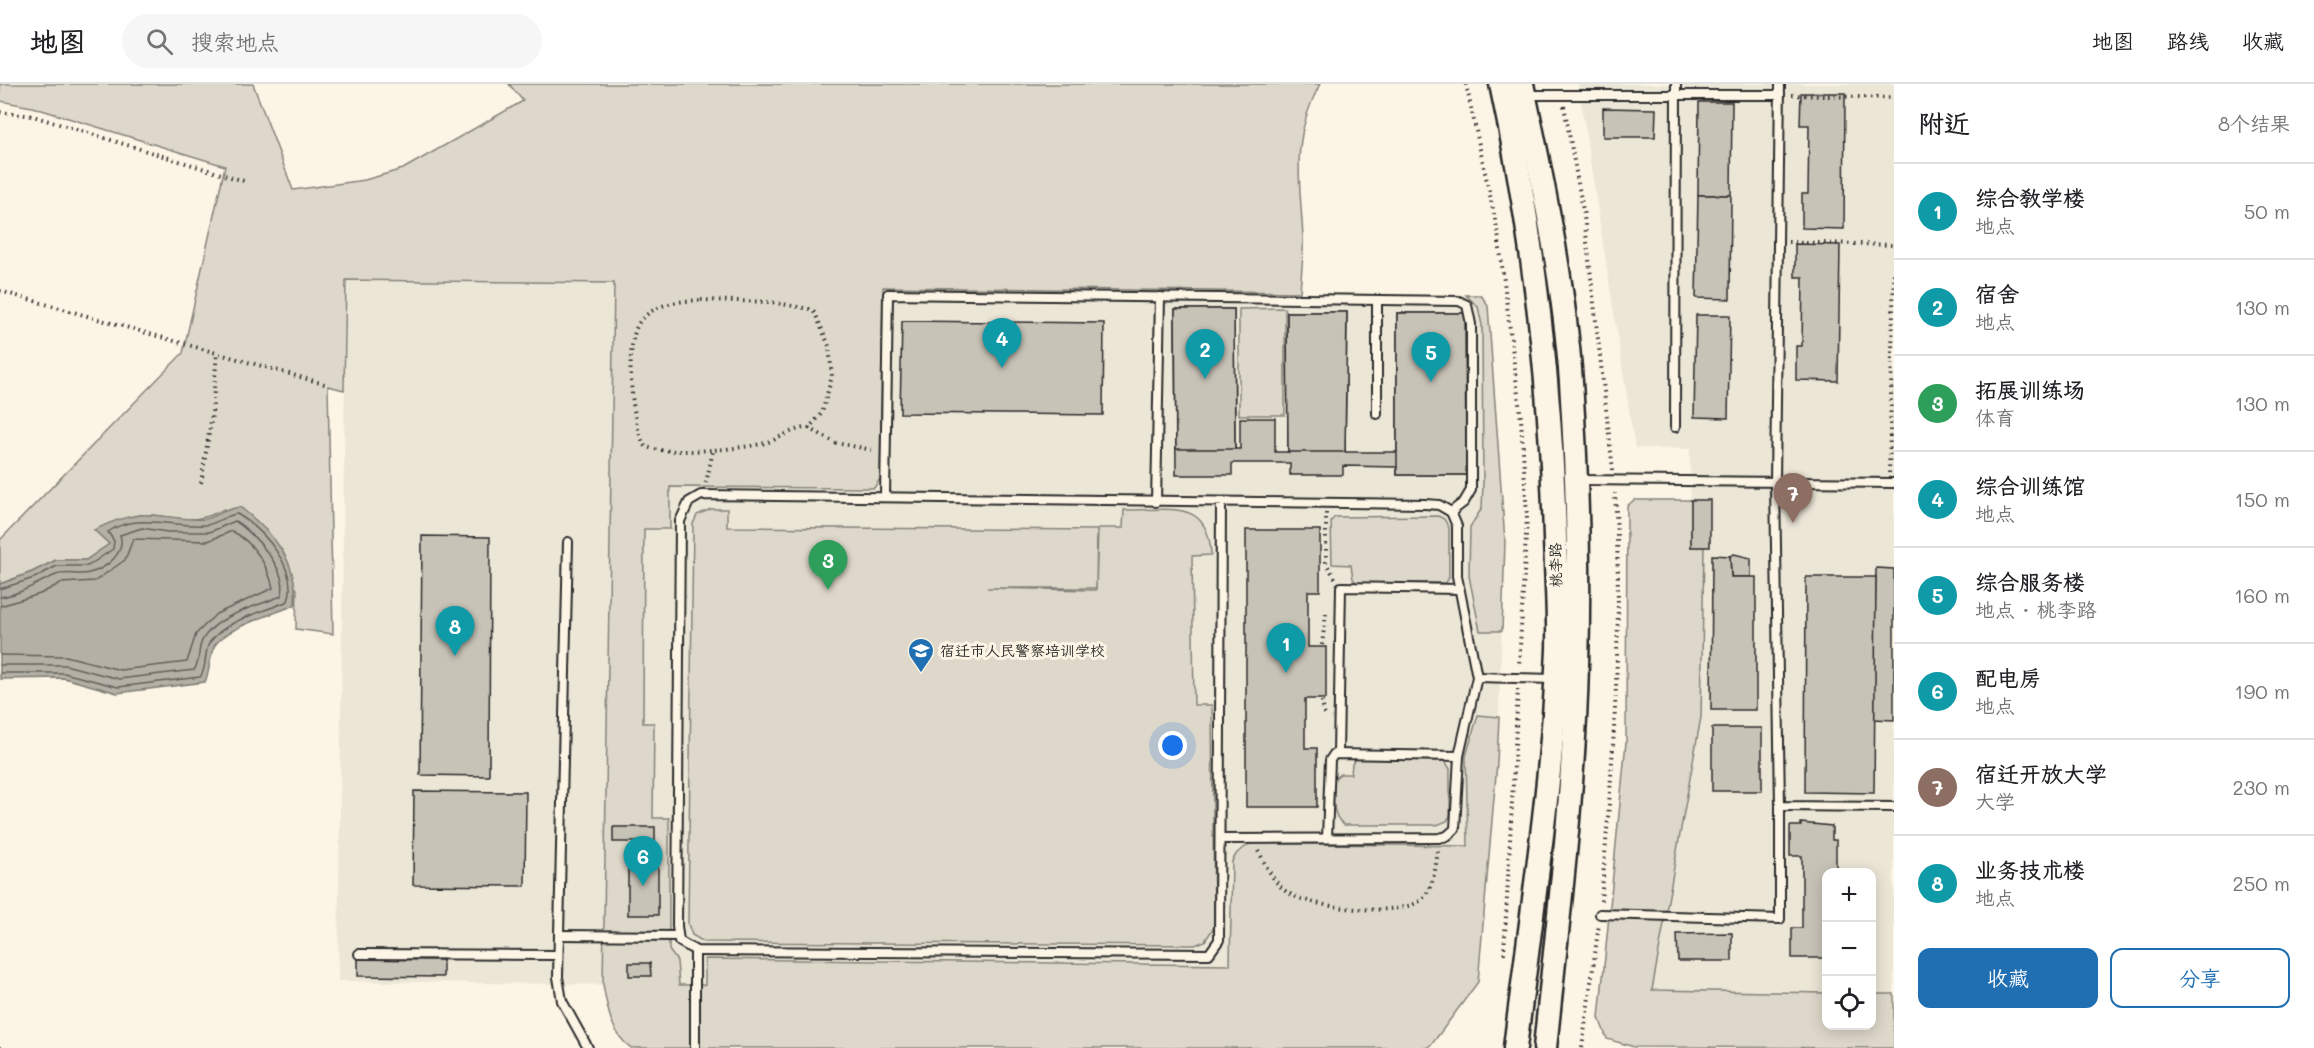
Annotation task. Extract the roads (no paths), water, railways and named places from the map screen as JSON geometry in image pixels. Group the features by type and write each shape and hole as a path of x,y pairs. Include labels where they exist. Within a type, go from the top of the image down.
{"main road":[{"name":"桃李路","path":"1501,84 1522,188 1564,480"},
{"name":"桃李路","path":"1523,89 1556,260 1571,380 1564,480 1570,809 1545,1048"},
{"name":"桃李路","path":"1515,1048 1545,805 1566,679"}],"lane":[{"path":"1675,427 1676,84"},
{"path":"1600,914 1780,919 1775,482 1780,84"},
{"path":"1523,89 1676,95 1779,95"},
{"path":"885,497 888,294 1459,301 1467,305 1471,324 1471,490 1464,502 1451,512"},
{"path":"1156,502 1160,297"},
{"path":"1377,300 1377,414"},
{"path":"1564,480 1892,483"},
{"path":"1220,839 1439,838 1447,836 1455,829 1459,756 1477,677 1459,589 1457,526 1451,512 1439,505 1425,504 701,495 689,502 680,521 678,936 679,941 695,951 1209,954 1220,940 1220,839 1221,503"},
{"path":"568,542 559,990 588,1048"},
{"path":"1338,753 1341,587 1459,589"},
{"path":"1477,677 1566,679"},
{"path":"1327,838 1330,760 1338,753 1459,756"},
{"path":"1780,806 1894,807"},
{"path":"559,935 678,936"},
{"path":"695,951 695,1048"},
{"path":"358,954 558,955"}],"water":[{"path":"240,507 273,537 288,561 293,575 295,605 240,627 221,638 213,648 205,682 117,693 64,678 0,679 0,584 56,560 86,560 109,544 94,530 121,519 146,515 205,519"}],"place":[{"name":"综合训练馆","path":"1002,368"},
{"name":"宿舍","path":"1205,379"},
{"name":"综合服务楼","path":"1431,382"},
{"name":"宿迁开放大学","path":"1793,523"},
{"name":"拓展训练场","path":"828,590"},
{"name":"业务技术楼","path":"455,656"},
{"name":"综合教学楼","path":"1286,673"},
{"name":"宿迁市人民警察培训学校","path":"921,674"},
{"name":"配电房","path":"643,886"}]}
